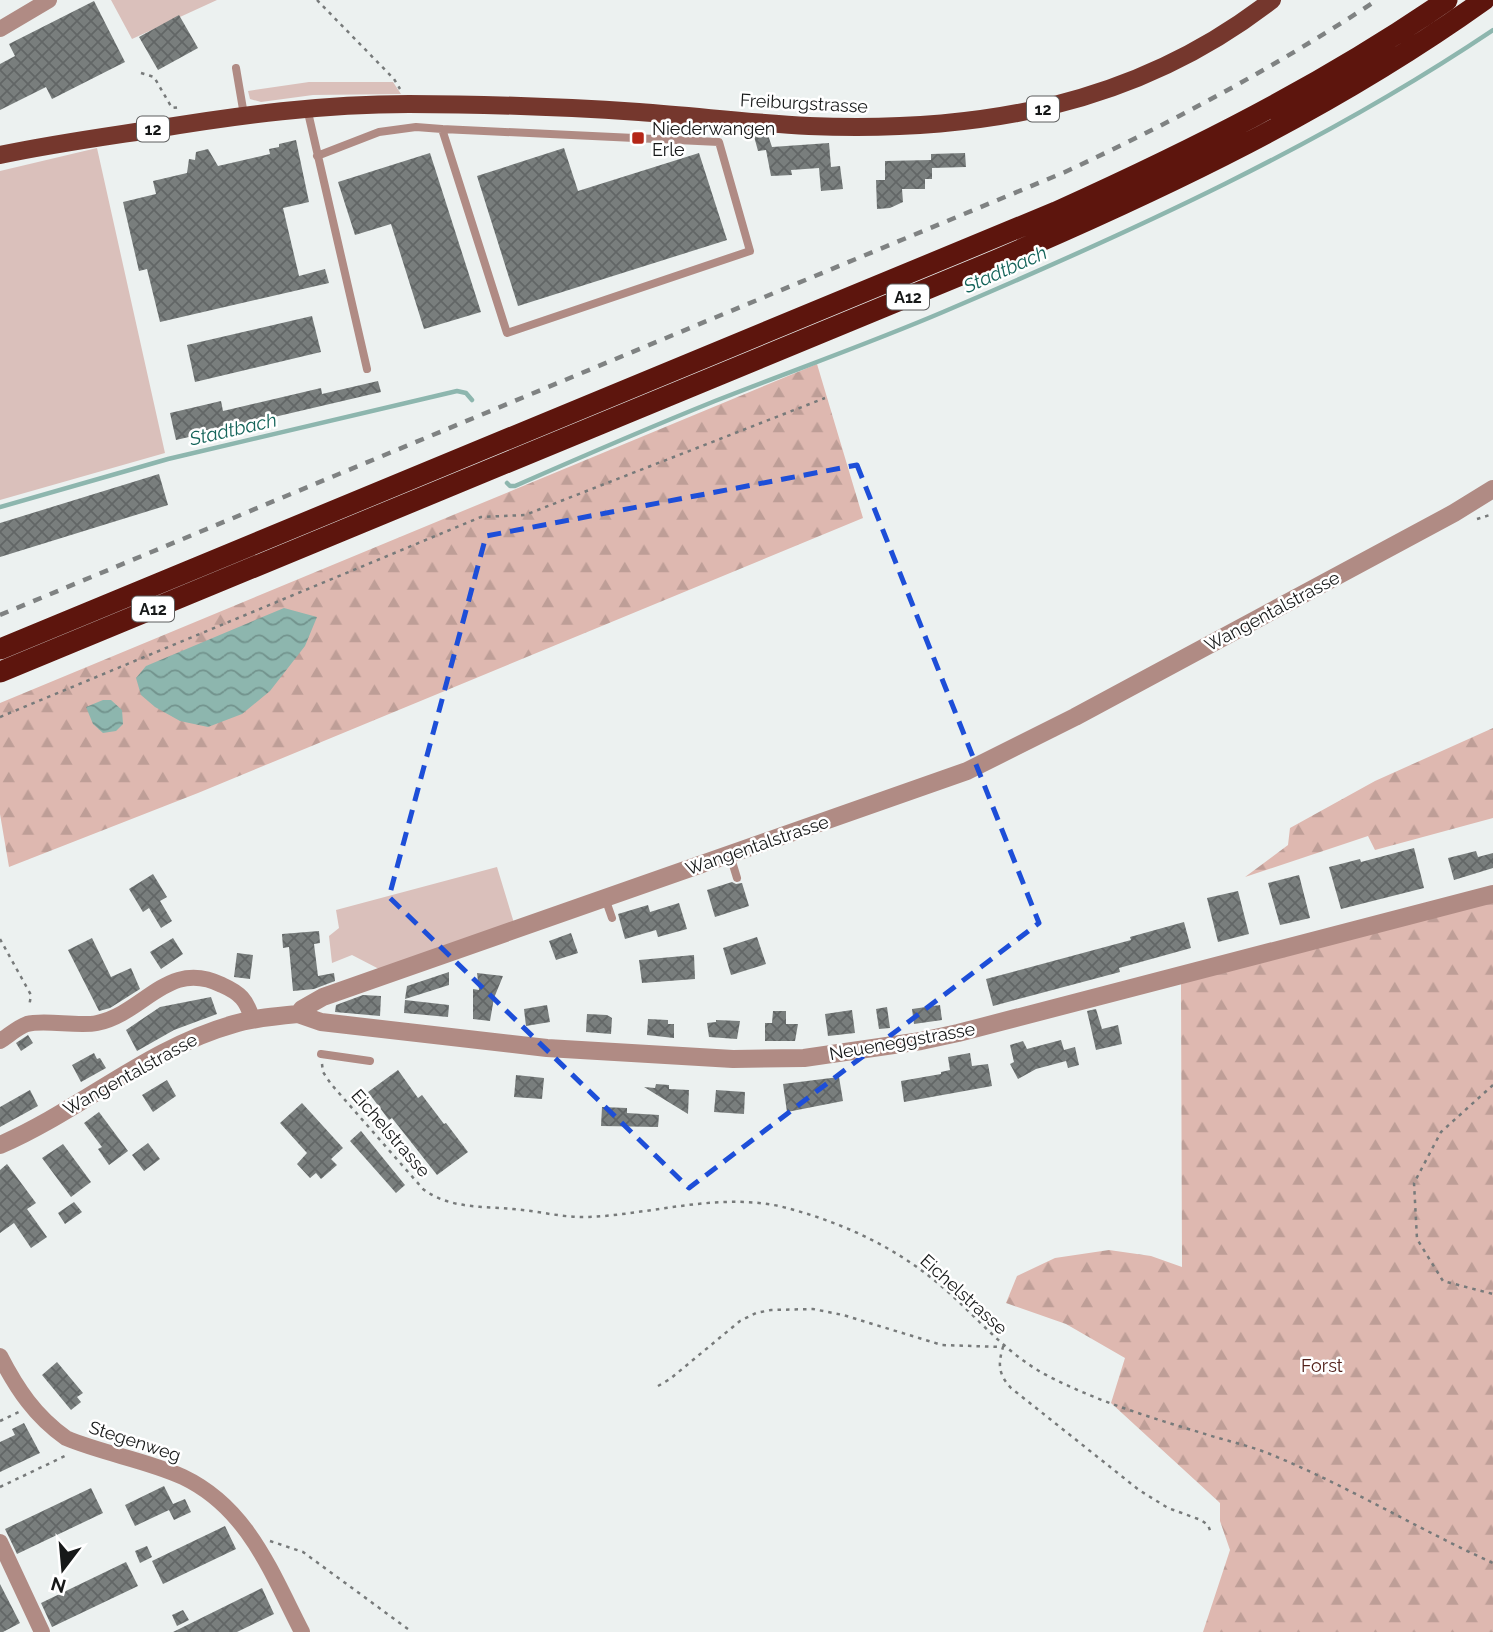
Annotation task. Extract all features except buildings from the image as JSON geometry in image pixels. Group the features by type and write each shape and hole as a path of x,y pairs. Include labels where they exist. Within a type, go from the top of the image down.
{"highway":[{"name":"A12","path":"0,649 1066,207 1193,149 1266,111 1376,47 1447,0"},
{"name":"A12","path":"0,672 971,271 1129,203 1312,110 1386,66 1484,0"}],"main road":[{"name":"Freiburgstrasse","path":"0,155 244,114 307,108 410,104 566,108 836,127 905,127 983,120 1079,100 1144,77 1217,39 1272,0"}],"street":[{"path":"0,29 49,0"},
{"name":"Wangentalstrasse","path":"0,1145 193,1038 252,1019 298,1014 323,997 931,784 1002,755 1454,513 1493,489"},
{"name":"Neueneggstrasse","path":"298,1014 321,1022 547,1048 733,1059 804,1058 958,1033 1493,894"},
{"path":"0,1041 28,1024 94,1024 112,1019 169,983 193,976 211,979 243,997 252,1019"},
{"name":"Stegenweg","path":"0,1356 30,1406 50,1427 66,1438 183,1477 207,1490 228,1507 256,1544 302,1632"},
{"path":"0,1542 27,1588 43,1632"}],"lane":[{"path":"236,68 244,114"},
{"path":"307,108 367,369"},
{"path":"317,156 379,132 415,127 719,142 750,251 507,333 442,129"},
{"path":"730,855 737,878"},
{"path":"605,898 612,918"},
{"path":"321,1054 370,1061"}],"path":[{"path":"317,0 394,79 410,104"},
{"path":"141,73 154,77 172,108 182,107"},
{"path":"0,717 481,517 525,514 825,398"},
{"path":"0,939 31,995 28,1024"},
{"name":"Eichelstrasse","path":"321,1054 323,1072 331,1084 433,1197 480,1208 514,1209 565,1216 611,1215 719,1203 755,1203 824,1218 858,1232 917,1266 947,1291 1003,1347 1025,1363 1081,1392 1117,1407 1275,1456 1493,1563"},
{"path":"1493,1086 1441,1132 1413,1183 1417,1239 1443,1281 1493,1294"},
{"path":"658,1386 740,1321 756,1313 771,1310 813,1309 843,1315 942,1345 1003,1347 999,1370 1011,1388 1139,1490 1168,1508 1201,1520 1208,1525 1211,1533"},
{"path":"0,1421 30,1406"},
{"path":"0,1487 86,1446"},
{"path":"256,1544 272,1540 303,1552 412,1632"}],"highlighted area":[{"path":"857,465 1039,923 689,1188 389,897 486,536"}],"shaded area":[{"path":"111,0 217,0 132,39"},
{"path":"309,82 393,82 401,94 313,95 261,102 250,99 248,91"},
{"path":"97,148 165,453 0,500 0,171"},
{"path":"497,867 514,923 381,970 352,955 332,963 329,936 339,928 336,910"}],"green space":[{"path":"817,364 863,518 198,793 9,867 0,814 0,703","holes":["180,654 242,714 147,666"]},
{"path":"1493,728 1493,818 1375,850 1368,836 1245,877 1288,845 1290,828 1375,781"},
{"name":"Forst","path":"1493,902 1493,1632 1203,1632 1230,1550 1220,1521 1220,1503 1111,1403 1125,1358 1066,1324 1006,1303 1017,1276 1055,1258 1109,1250 1151,1256 1182,1267 1181,983"}],"water":[{"path":"284,608 317,617 305,646 270,691 242,714 208,727 180,721 155,707 141,695 136,678 146,666"},
{"path":"103,700 111,700 122,710 123,724 116,731 103,733 93,724 86,707"}],"waterway":[{"name":"Stadtbach","path":"507,483 515,486 715,401 915,324 1155,218 1362,111 1493,30"},
{"name":"Stadtbach","path":"0,507 168,459 457,391 466,393 472,400"}],"railway":[{"path":"0,615 1065,172 1224,92 1377,0"}],"place":[{"name":"Niederwangen Erle","path":"638,138"}]}
